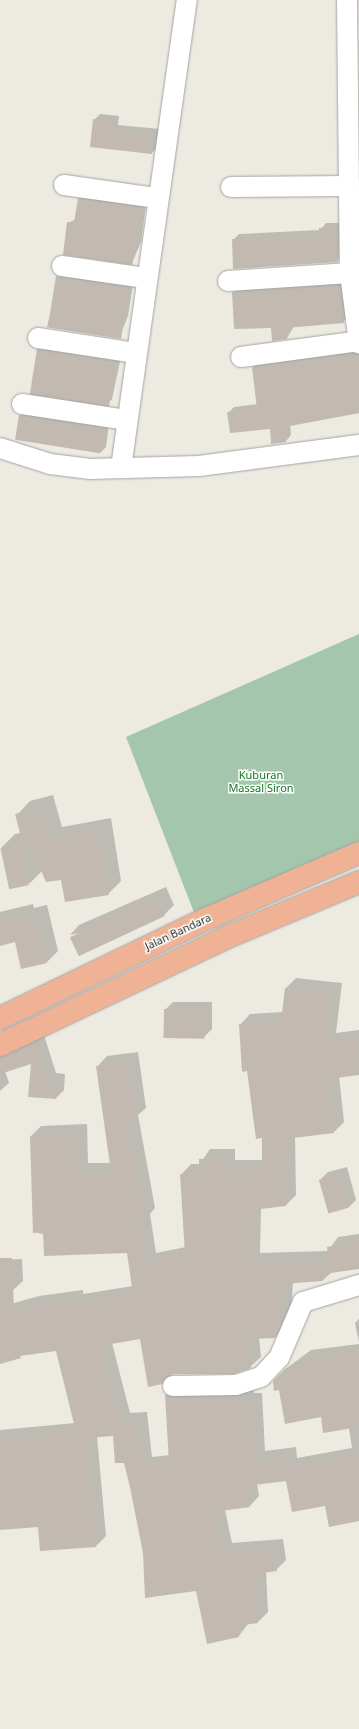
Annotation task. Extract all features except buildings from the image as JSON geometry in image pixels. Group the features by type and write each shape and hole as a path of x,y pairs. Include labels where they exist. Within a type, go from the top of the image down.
{"highway":[{"name":"Jalan Bandara","path":"0,1018 204,920 359,853"},
{"path":"0,1045 225,938 359,882"}],"street":[{"path":"121,468 145,278 187,0"},
{"path":"242,357 359,342 350,273 347,0"},
{"path":"64,185 157,198"},
{"path":"230,187 349,186"},
{"path":"62,266 145,278"},
{"path":"228,281 350,273"},
{"path":"38,338 135,353"},
{"path":"22,404 126,420"},
{"path":"0,448 50,464 121,468 199,466 359,444"},
{"path":"173,1386 236,1385 261,1377 279,1358 303,1302 359,1285"}],"green space":[{"name":"Kuburan Massal Siron","path":"359,634 359,845 195,915 126,737"}]}
